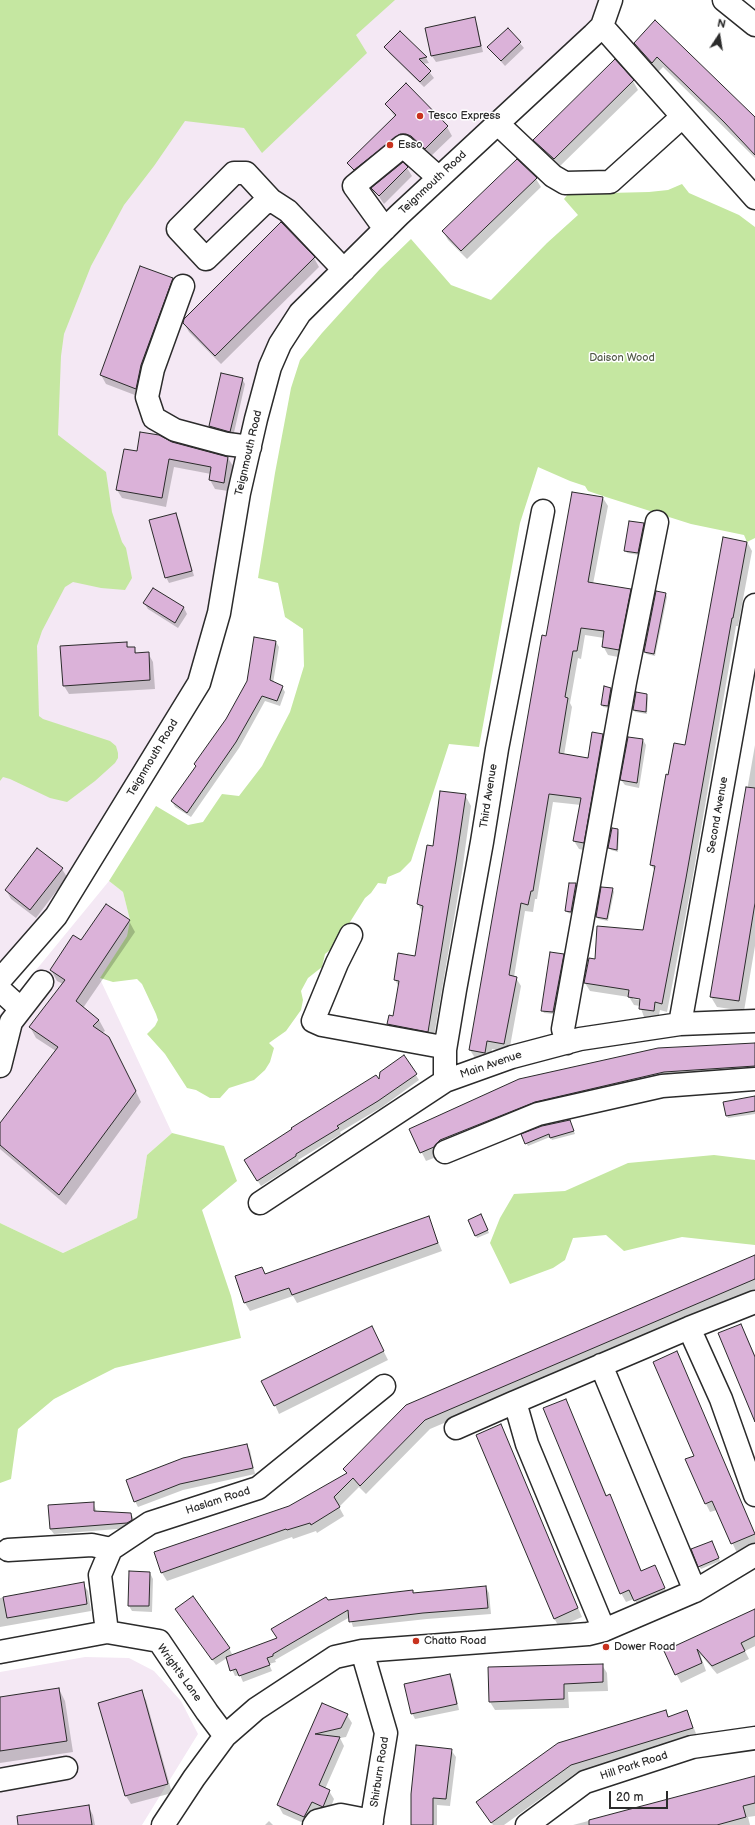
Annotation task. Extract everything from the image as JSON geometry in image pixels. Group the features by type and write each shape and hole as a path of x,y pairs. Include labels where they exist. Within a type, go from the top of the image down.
{"street":[{"name":"Teignmouth Road","path":"2,977 56,916 199,683 219,612 239,492 270,367 280,344 300,313 385,229 497,123 594,35 602,26 611,0"},
{"path":"724,0 755,25"},
{"path":"602,26 755,198"},
{"path":"497,123 553,176 565,182 610,182 682,117"},
{"path":"385,229 354,186 402,146 439,178"},
{"path":"271,200 288,211 344,270"},
{"path":"183,286 153,369 146,398 154,418 175,430 227,444 250,447"},
{"name":"Third Avenue","path":"445,1081 445,1050 497,749 543,511"},
{"path":"567,1043 563,1029 625,682 656,522"},
{"name":"Second Avenue","path":"680,1024 755,605"},
{"path":"351,936 337,963 312,1021 437,1046 445,1050"},
{"path":"2,977 21,1009"},
{"path":"0,1066 11,1022 42,982"},
{"name":"Main Avenue","path":"260,1203 445,1081 512,1057 567,1043 680,1024 755,1021"},
{"path":"445,1152 538,1114 662,1086 755,1079"},
{"path":"456,1428 601,1365 755,1302"},
{"path":"689,1328 721,1399 755,1495"},
{"path":"601,1365 695,1591"},
{"name":"Haslam Road","path":"111,1549 150,1524 258,1488 384,1386"},
{"path":"515,1402 527,1444 604,1630"},
{"path":"8,1550 92,1545 111,1549 100,1575 107,1632"},
{"path":"163,1825 194,1778 225,1736 256,1709 310,1672 335,1657 362,1651 588,1634 604,1630 695,1591 755,1555"},
{"name":"Wright's Lane","path":"0,1652 107,1632 159,1642 225,1736"},
{"name":"Shirburn Road","path":"362,1651 386,1733 371,1823"},
{"name":"Hill Park Road","path":"532,1823 585,1782 692,1747 755,1738"},
{"path":"0,1780 66,1768"},
{"path":"314,1825 317,1821 341,1815 371,1823"}],"shaded area":[{"path":"282,0 611,0 602,26 280,344 199,683 0,980 0,557 84,261 184,110"},
{"path":"109,881 123,892 130,920 127,936 100,979 172,1133 147,1155 137,1218 63,1253 0,1223 0,1014"},
{"path":"85,1657 129,1658 154,1671 181,1701 198,1734 142,1825 0,1825 0,1672"}],"green space":[{"path":"0,0 395,0 356,35 367,53 262,153 244,128 185,121 154,166 124,205 91,266 64,334 61,356 58,435 106,472 112,512 122,542 126,548 132,578 125,590 101,588 73,582 65,587 42,631 37,646 39,716 43,719 110,741 116,746 118,753 118,758 115,763 95,781 67,802 50,798 10,779 3,777 0,781"},
{"name":"Daison Wood","path":"682,184 689,193 739,215 755,227 755,538 747,542 744,535 691,524 606,497 588,491 585,486 538,467 520,523 479,747 449,744 411,861 400,872 388,877 386,884 378,883 371,893 365,898 335,946 325,954 322,967 308,978 301,991 303,1000 301,1010 286,1031 269,1043 274,1048 270,1062 265,1070 254,1080 229,1088 220,1098 210,1098 196,1090 187,1088 165,1054 147,1034 155,1026 158,1020 142,984 137,979 113,982 100,978 127,936 130,920 123,892 109,881 156,806 188,825 203,822 222,794 239,796 262,766 290,712 304,666 303,629 285,617 278,583 258,578 275,473 291,388 300,360 322,333 380,269 411,239 451,285 491,300 547,243 578,215 564,199 568,194 649,192 668,190"},
{"path":"172,1133 224,1146 237,1181 202,1210 231,1296 241,1338 115,1368 54,1399 18,1429 11,1479 0,1483 0,1223 63,1253 137,1218 147,1155"},
{"path":"714,1155 755,1160 755,1245 682,1237 624,1251 606,1235 573,1238 565,1260 553,1268 510,1284 490,1243 500,1218 514,1194 565,1191 628,1163"}],"building":[{"path":"475,17 481,46 431,56 425,28"},
{"path":"655,20 755,117 755,155 724,122 657,57 652,63 634,43"},
{"path":"508,28 521,42 501,61 487,47"},
{"path":"400,31 427,57 419,59 431,71 420,82 384,47"},
{"path":"615,59 634,80 554,159 533,140"},
{"path":"406,83 448,126 425,149 411,136 400,134 354,170 347,163 396,115 385,104"},
{"path":"517,159 537,178 461,251 442,231"},
{"path":"403,162 408,167 379,196 371,188"},
{"path":"281,222 315,257 215,356 183,323 184,319"},
{"path":"140,266 173,278 141,365 136,389 100,375"},
{"path":"221,373 243,378 230,432 209,426"},
{"path":"140,432 159,435 172,442 228,457 224,483 209,480 211,467 169,459 162,498 116,490 124,449 137,451"},
{"path":"572,492 603,497 588,582 631,589 619,650 602,647 604,631 581,628 577,651 573,651 565,697 568,698 559,753 588,758 592,732 603,734 584,843 573,841 581,798 549,794 533,891 531,891 528,905 521,903 509,975 517,977 504,1044 487,1041 485,1053 469,1050 542,635 546,636"},
{"path":"176,513 192,571 165,578 149,520"},
{"path":"629,521 644,523 638,553 624,551"},
{"path":"723,537 747,542 662,1004 655,1002 654,1011 639,1009 640,999 628,997 629,990 584,983 589,958 595,959 597,926 643,930 655,866 650,865 666,774 668,775 674,743 685,745"},
{"path":"153,588 184,607 175,623 143,603"},
{"path":"656,591 666,593 654,654 644,652"},
{"path":"254,637 276,641 270,680 283,686 277,701 262,696 236,742 187,813 171,801 196,766 194,764 226,719 247,681"},
{"path":"127,642 127,647 135,647 135,653 149,652 150,680 63,686 60,646"},
{"path":"604,686 611,688 608,706 601,705"},
{"path":"636,692 647,694 646,712 633,710"},
{"path":"628,737 643,739 637,783 620,780"},
{"path":"746,787 755,788 755,903 739,1001 710,997"},
{"path":"440,791 466,794 428,1032 387,1024 389,1015 393,1016 399,981 394,980 398,953 415,956 423,906 417,904 427,845 433,846"},
{"path":"612,828 618,829 617,850 608,848"},
{"path":"37,848 63,868 30,910 5,890"},
{"path":"569,883 576,883 571,912 565,911"},
{"path":"601,887 613,888 607,919 596,917"},
{"path":"106,904 130,920 76,1001 99,1020 93,1026 109,1037 136,1091 59,1195 0,1145 0,1123 58,1047 29,1027 65,980 50,970 73,935 81,940"},
{"path":"550,952 564,954 553,1012 541,1011"},
{"path":"755,1043 755,1066 664,1072 535,1102 440,1140 434,1147 420,1153 409,1129 519,1079 658,1048"},
{"path":"404,1055 417,1074 378,1101 337,1126 339,1128 296,1154 296,1156 257,1181 244,1160 292,1129 291,1128 376,1075 379,1079 380,1072"},
{"path":"755,1096 755,1111 726,1116 723,1102"},
{"path":"570,1120 574,1131 550,1138 549,1134 525,1144 521,1134 542,1126"},
{"path":"481,1214 488,1230 475,1236 468,1220"},
{"path":"429,1216 438,1243 292,1295 289,1288 244,1303 235,1276 262,1267 265,1274"},
{"path":"755,1255 755,1279 425,1420 360,1486 353,1478 334,1497 340,1507 311,1525 310,1523 287,1530 286,1529 161,1573 154,1552 289,1506 347,1473 343,1469 406,1405"},
{"path":"741,1324 755,1357 755,1422 718,1333"},
{"path":"372,1326 384,1351 274,1406 261,1381"},
{"path":"677,1351 755,1534 731,1544 712,1501 705,1504 685,1459 694,1456 653,1362"},
{"path":"566,1399 606,1496 610,1494 641,1571 655,1565 665,1588 634,1601 629,1590 620,1594 543,1408"},
{"path":"501,1424 578,1608 554,1619 476,1435"},
{"path":"247,1444 253,1468 180,1484 134,1502 126,1480 183,1458"},
{"path":"94,1502 94,1511 131,1513 132,1520 127,1523 50,1529 48,1505"},
{"path":"712,1541 719,1558 698,1567 691,1549"},
{"path":"129,1571 150,1572 149,1606 128,1606"},
{"path":"84,1582 87,1604 7,1618 3,1597"},
{"path":"486,1586 488,1608 423,1613 349,1622 348,1610 273,1654 273,1656 267,1658 270,1665 239,1676 236,1669 230,1671 226,1657 277,1638 271,1629 326,1597 328,1600 413,1590 413,1593"},
{"path":"193,1596 230,1648 212,1660 175,1609"},
{"path":"755,1609 755,1636 741,1643 745,1651 712,1666 697,1649 702,1663 675,1675 664,1651"},
{"path":"603,1664 603,1682 564,1684 564,1699 489,1702 488,1667"},
{"path":"450,1674 457,1704 411,1714 404,1684"},
{"path":"59,1688 67,1741 0,1751 0,1697"},
{"path":"142,1690 168,1784 125,1796 98,1703"},
{"path":"322,1703 348,1714 341,1728 315,1734 340,1737 319,1785 330,1790 323,1807 312,1802 304,1817 277,1805"},
{"path":"666,1710 668,1717 687,1710 693,1728 571,1765 491,1823 476,1802 558,1743"},
{"path":"416,1745 452,1749 446,1799 433,1798 433,1825 411,1825 411,1794"},
{"path":"755,1776 755,1803 743,1806 746,1817 717,1825 589,1825 589,1820"},
{"path":"89,1805 92,1825 18,1825 17,1816"}],"place":[{"name":"Tesco Express","path":"420,116"},
{"name":"Esso","path":"390,145"},
{"name":"Chatto Road","path":"416,1641"},
{"name":"Dower Road","path":"606,1647"}]}
